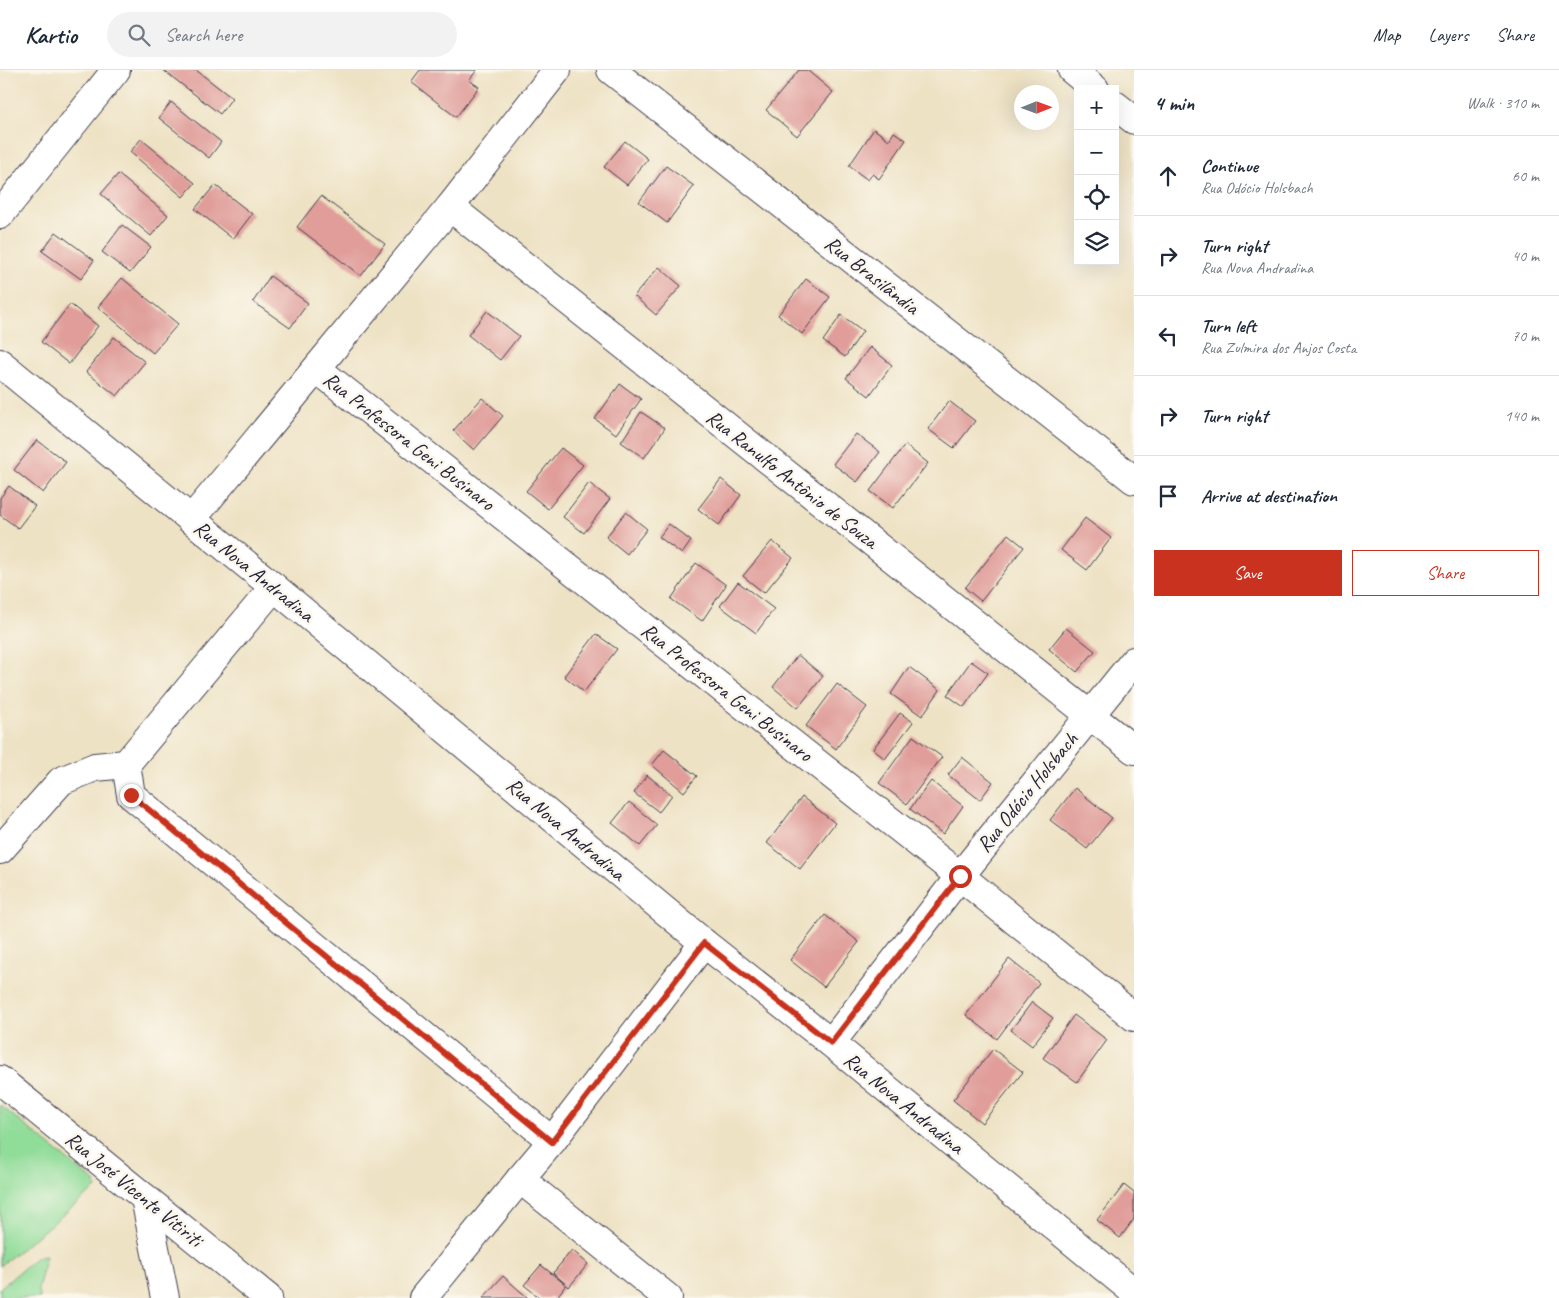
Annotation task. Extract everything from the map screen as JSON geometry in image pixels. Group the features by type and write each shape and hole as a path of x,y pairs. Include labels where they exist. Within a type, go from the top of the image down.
{"street":[{"path":"0,215 116,70"},
{"path":"191,520 450,207 557,70"},
{"name":"Rua Brasilândia","path":"611,70 1134,480"},
{"path":"1072,70 1090,85"},
{"path":"1119,108 1134,120"},
{"name":"Rua Ranulfo Antônio de Souza","path":"450,207 1134,750"},
{"name":"Rua Nova Andradina","path":"0,364 274,587 704,943 831,1043 1134,1292"},
{"name":"Rua Professora Geni Businaro","path":"317,369 960,876 1134,1017"},
{"path":"0,850 60,781 96,767 126,764 274,587"},
{"name":"Rua Odócio Holsbach","path":"831,1043 960,876 1134,661"},
{"path":"126,764 131,795 552,1142"},
{"path":"423,1298 552,1142 704,943"},
{"name":"Rua José Vicente Vitiriti","path":"0,1080 268,1298"},
{"path":"520,1179 668,1298"},
{"path":"145,1198 165,1298"}],"green space":[{"path":"0,1105 95,1182 96,1188 0,1266"},
{"path":"46,1256 38,1290 40,1298 0,1298 0,1288 37,1257"}],"building":[{"path":"163,70 196,70 232,98 220,114"},
{"path":"420,70 477,70 469,80 479,87 456,117 411,82"},
{"path":"799,70 807,70 833,92 797,136 766,110"},
{"path":"171,102 221,142 209,158 159,118"},
{"path":"874,129 889,140 894,132 906,140 879,179 872,174 868,180 849,166"},
{"path":"141,139 195,183 183,197 130,152"},
{"path":"625,141 648,159 627,185 604,167"},
{"path":"666,166 694,186 667,223 639,202"},
{"path":"118,174 168,215 151,236 101,194"},
{"path":"215,185 252,214 233,239 195,209"},
{"path":"321,196 385,244 361,276 297,227"},
{"path":"122,225 151,247 130,273 102,252"},
{"path":"56,232 94,260 81,279 42,251"},
{"path":"659,267 681,286 656,315 634,296"},
{"path":"270,276 308,303 290,328 253,302"},
{"path":"122,278 178,324 153,353 98,307"},
{"path":"806,279 830,297 802,334 778,315"},
{"path":"70,304 98,326 69,364 41,342"},
{"path":"487,311 519,336 500,360 468,335"},
{"path":"841,315 863,331 845,357 823,341"},
{"path":"114,337 145,362 117,396 86,372"},
{"path":"870,347 892,365 869,396 846,378"},
{"path":"620,384 641,399 616,434 595,419"},
{"path":"482,398 503,416 474,450 453,431"},
{"path":"949,401 975,421 954,448 928,429"},
{"path":"641,412 665,428 644,458 621,442"},
{"path":"856,434 880,452 857,482 833,464"},
{"path":"37,440 66,462 43,493 14,470"},
{"path":"905,445 928,463 893,508 870,491"},
{"path":"561,448 583,465 548,509 526,491"},
{"path":"721,479 741,495 719,525 698,509"},
{"path":"589,483 610,499 584,533 563,517"},
{"path":"9,486 35,506 18,528 0,515 0,498"},
{"path":"626,512 647,529 627,554 606,537"},
{"path":"1085,518 1111,538 1087,570 1061,550"},
{"path":"669,524 691,541 682,554 659,537"},
{"path":"1008,534 1024,547 981,601 965,588"},
{"path":"772,541 793,558 764,593 743,576"},
{"path":"696,563 726,585 702,621 671,599"},
{"path":"738,582 774,609 756,633 720,606"},
{"path":"1066,628 1095,651 1077,672 1049,649"},
{"path":"596,634 617,649 584,692 564,676"},
{"path":"798,655 823,676 798,708 773,687"},
{"path":"971,661 988,673 964,707 947,695"},
{"path":"909,667 940,690 922,716 891,694"},
{"path":"837,684 867,707 836,749 806,726"},
{"path":"900,713 913,722 885,759 873,749"},
{"path":"913,736 942,757 907,804 879,783"},
{"path":"664,750 697,776 684,792 652,765"},
{"path":"962,757 993,782 980,800 948,775"},
{"path":"647,775 672,795 659,812 634,793"},
{"path":"931,781 963,806 943,834 910,809"},
{"path":"1075,788 1112,818 1087,849 1050,820"},
{"path":"802,797 835,823 800,869 767,843"},
{"path":"629,802 657,825 640,846 612,823"},
{"path":"825,915 859,942 824,987 790,960"},
{"path":"1009,959 1039,983 997,1039 966,1015"},
{"path":"1032,1002 1053,1018 1032,1046 1011,1030"},
{"path":"1074,1015 1107,1040 1077,1082 1043,1058"},
{"path":"993,1049 1023,1072 982,1123 953,1100"},
{"path":"1124,1185 1134,1193 1134,1219 1120,1238 1097,1220"},
{"path":"572,1250 588,1264 569,1287 553,1273"},
{"path":"541,1265 566,1285 556,1298 540,1298 524,1285"},
{"path":"503,1276 528,1298 483,1298"}],"route":[{"path":"131,795 552,1142 704,943 831,1043 960,876"}]}
